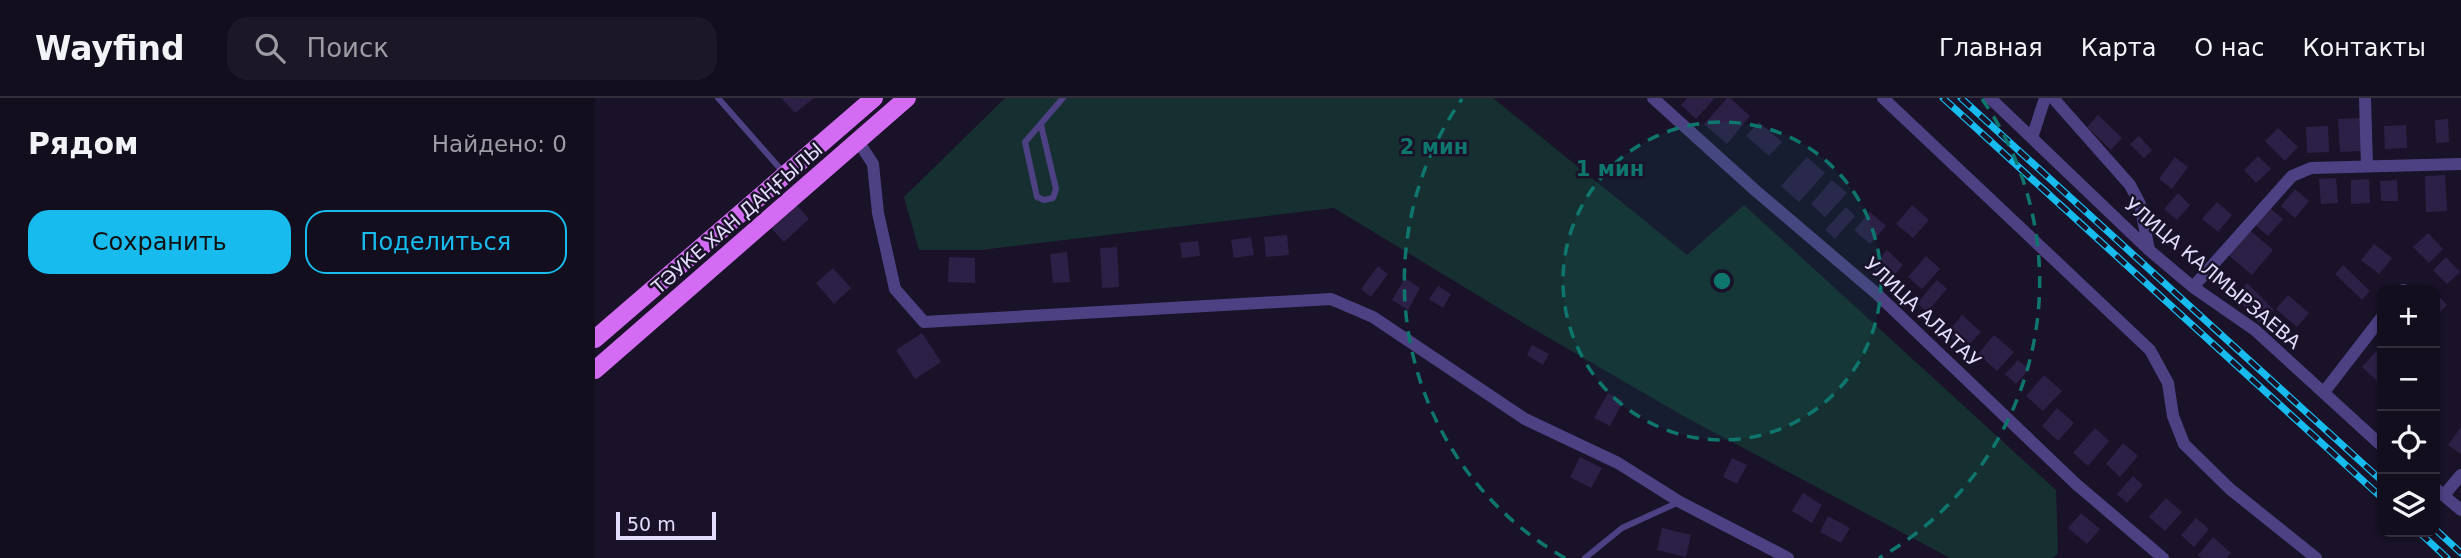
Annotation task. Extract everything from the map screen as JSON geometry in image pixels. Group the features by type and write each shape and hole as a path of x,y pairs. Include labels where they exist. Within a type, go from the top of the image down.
{"main road":[{"name":"ТӘУКЕ ХАН ДАҢҒЫЛЫ","path":"595,339 874,98"},
{"name":"ТӘУКЕ ХАН ДАҢҒЫЛЫ","path":"595,370 907,98"},
{"path":"818,146 832,163"}],"street":[{"name":"УЛИЦА АЛАТАУ","path":"1653,98 1756,191 1877,294 2076,484 2164,558"},
{"path":"1883,98 2150,350 2168,383 2173,416 2184,444 2230,489 2316,558"},
{"name":"УЛИЦА КАЛМЫРЗАЕВА","path":"1990,98 2149,250 2193,287 2255,330 2377,442"},
{"path":"2032,138 2045,98"},
{"path":"2053,98 2130,185 2140,204 2149,250"},
{"path":"2365,98 2367,166"},
{"path":"858,141 873,164 878,213 895,289 924,322 1331,299 1373,317 1525,419 1618,463 1680,502 1788,558"},
{"path":"2193,287 2292,176 2311,167 2461,164"},
{"path":"2323,393 2377,323"},
{"path":"2440,491 2461,475"},
{"path":"2440,493 2461,510"}],"lane":[{"path":"717,98 785,174"},
{"path":"1041,125 1056,189 1053,198 1044,200 1037,197 1025,142 1063,98"},
{"path":"1585,558 1622,528 1680,502"}],"green space":[{"path":"1005,98 1493,98 1687,255 1744,205 2056,490 2058,553 2053,558 1950,558 1687,418 1334,208 981,250 919,250 904,197"}],"building":[{"path":"781,98 814,98 795,113"},
{"path":"1687,98 1715,98 1696,119 1681,105"},
{"path":"1727,98 1750,116 1727,144 1704,124"},
{"path":"2098,115 2122,138 2111,150 2087,127"},
{"path":"2360,118 2362,151 2340,152 2338,119"},
{"path":"2448,119 2449,142 2436,143 2435,120"},
{"path":"1759,122 1782,142 1769,156 1746,136"},
{"path":"2406,125 2407,148 2385,149 2384,126"},
{"path":"2328,126 2329,152 2307,153 2306,127"},
{"path":"2278,128 2298,147 2285,161 2265,141"},
{"path":"2139,136 2152,150 2144,158 2130,144"},
{"path":"2258,156 2271,169 2256,183 2244,170"},
{"path":"1807,157 1825,173 1799,202 1781,186"},
{"path":"2175,157 2188,167 2172,189 2159,179"},
{"path":"2445,175 2447,211 2426,212 2425,176"},
{"path":"2336,178 2338,203 2321,204 2319,179"},
{"path":"2369,179 2370,203 2351,204 2351,180"},
{"path":"1832,180 1847,193 1825,217 1811,204"},
{"path":"2397,180 2398,201 2381,201 2380,181"},
{"path":"2295,189 2309,201 2295,218 2281,206"},
{"path":"2178,193 2190,205 2177,220 2164,209"},
{"path":"2217,202 2232,215 2218,232 2202,219"},
{"path":"797,205 809,219 784,242 771,228"},
{"path":"1912,205 1929,220 1913,238 1896,224"},
{"path":"1846,207 1855,216 1835,239 1825,230"},
{"path":"2269,207 2283,219 2268,236 2254,224"},
{"path":"1870,212 1886,226 1870,244 1854,230"},
{"path":"2247,228 2273,250 2252,275 2226,253"},
{"path":"2428,233 2443,249 2429,263 2413,247"},
{"path":"1287,235 1289,255 1266,257 1264,237"},
{"path":"1251,237 1254,255 1234,258 1231,240"},
{"path":"1198,241 1200,256 1182,258 1180,243"},
{"path":"2374,244 2392,258 2379,274 2361,260"},
{"path":"1117,247 1119,287 1102,288 1100,248"},
{"path":"1887,250 1903,265 1889,282 1872,267"},
{"path":"1067,252 1070,282 1053,283 1050,254"},
{"path":"1926,256 1940,269 1922,289 1908,277"},
{"path":"949,257 975,258 975,283 948,282"},
{"path":"2446,257 2460,272 2447,284 2433,270"},
{"path":"2343,265 2370,291 2362,300 2335,274"},
{"path":"1378,266 1388,274 1371,297 1361,289"},
{"path":"833,268 851,288 834,304 816,283"},
{"path":"1405,278 1420,288 1408,310 1392,300"},
{"path":"1937,280 1947,289 1927,312 1917,303"},
{"path":"2247,283 2274,310 2260,323 2234,296"},
{"path":"1438,286 1451,294 1443,308 1429,299"},
{"path":"2288,295 2309,313 2297,327 2276,309"},
{"path":"2440,297 2447,305 2440,312"},
{"path":"1962,315 1981,332 1965,349 1947,333"},
{"path":"922,333 941,362 915,379 896,350"},
{"path":"1994,335 2014,352 1997,371 1978,354"},
{"path":"1532,345 1549,354 1543,365 1527,355"},
{"path":"2377,350 2377,381 2362,367"},
{"path":"2018,360 2029,369 2016,384 2005,374"},
{"path":"2044,375 2062,391 2043,411 2026,396"},
{"path":"1608,393 1623,401 1610,426 1594,418"},
{"path":"2057,408 2074,423 2058,441 2042,426"},
{"path":"2461,427 2461,454 2448,445"},
{"path":"2095,428 2109,441 2088,466 2073,453"},
{"path":"2123,443 2138,456 2120,477 2106,464"},
{"path":"1580,457 1602,468 1591,488 1570,477"},
{"path":"1732,458 1747,465 1737,484 1723,477"},
{"path":"2133,476 2143,485 2127,503 2117,494"},
{"path":"1803,493 1822,505 1812,523 1792,511"},
{"path":"2166,498 2182,512 2165,531 2149,517"},
{"path":"2081,513 2100,529 2087,544 2068,528"},
{"path":"1828,516 1850,528 1841,543 1820,532"},
{"path":"2196,518 2209,529 2194,547 2181,535"},
{"path":"1662,528 1691,535 1686,557 1657,550"},
{"path":"2213,537 2231,553 2226,558 2201,558 2198,555"}],"railway":[{"path":"1943,98 2377,493"},
{"path":"1961,98 2377,476"},
{"path":"2440,534 2461,553"},
{"path":"2424,537 2447,558"}]}
